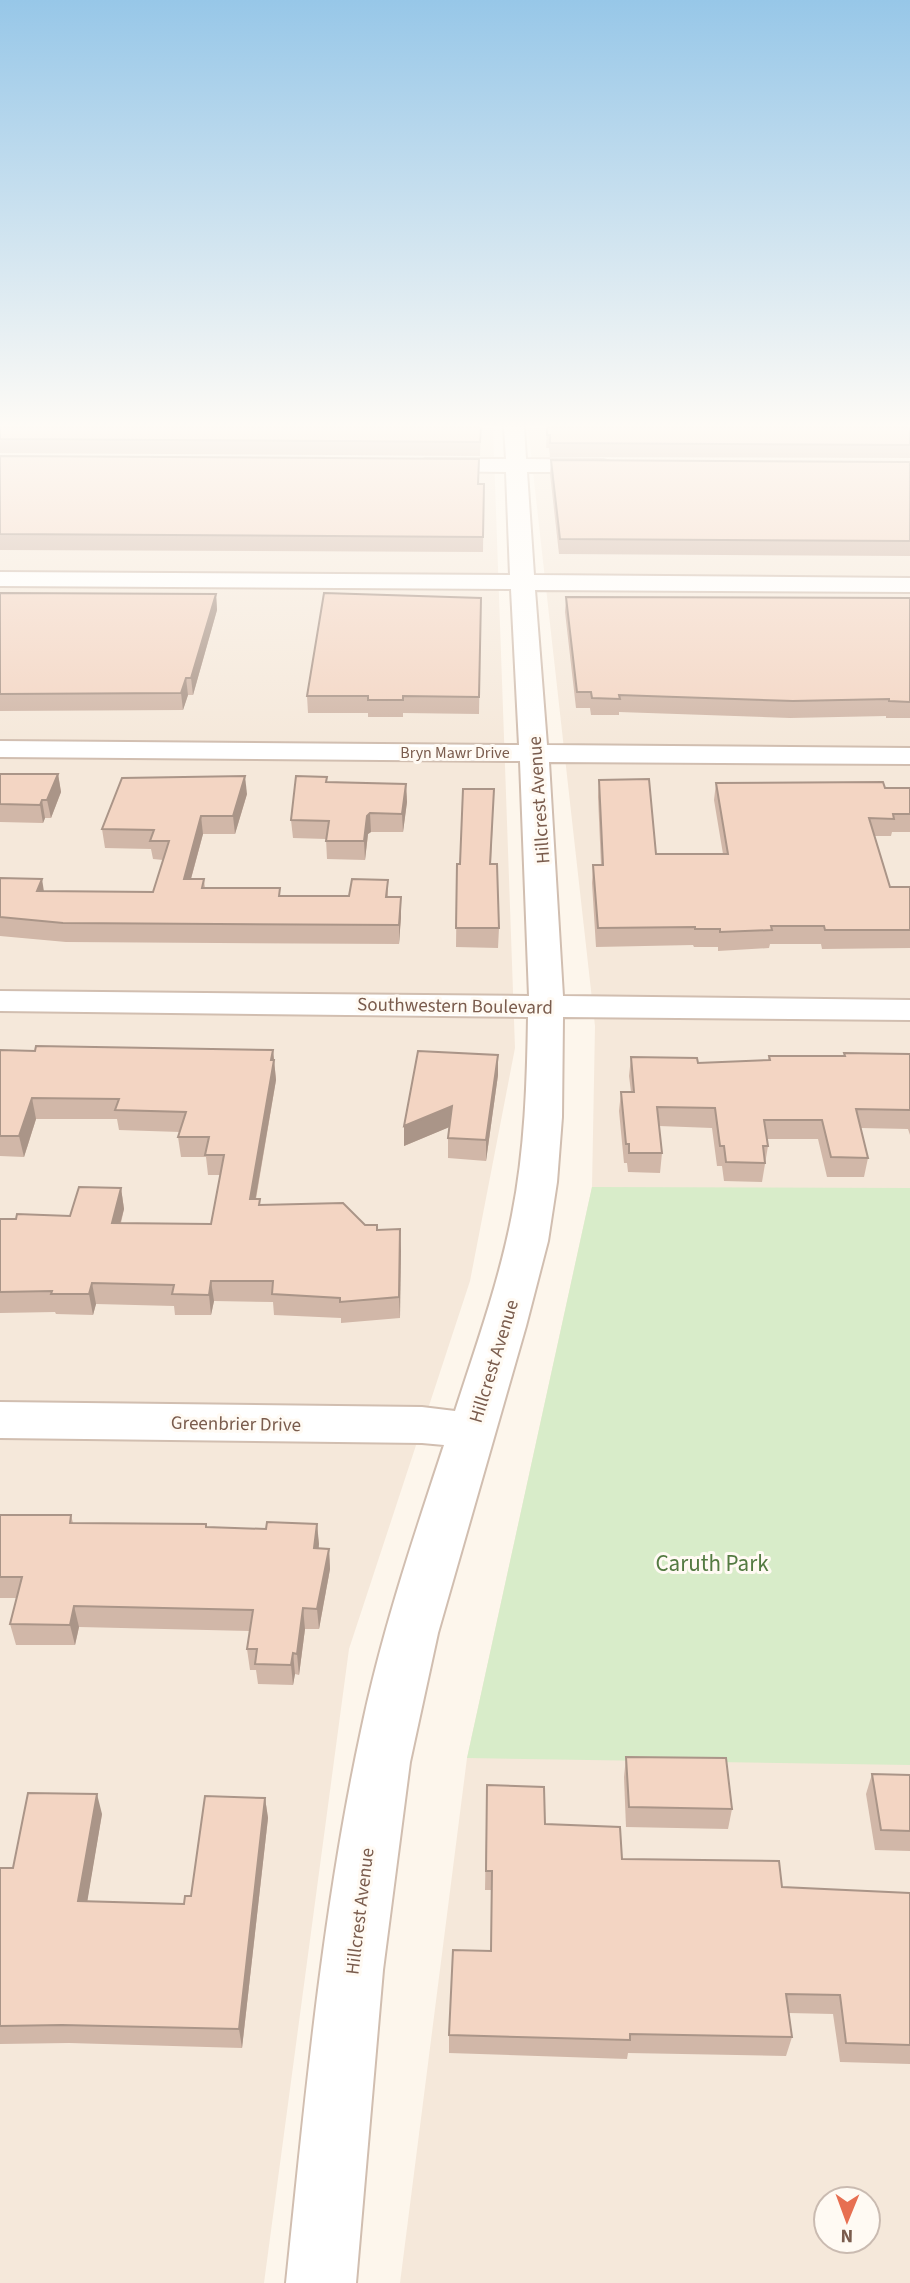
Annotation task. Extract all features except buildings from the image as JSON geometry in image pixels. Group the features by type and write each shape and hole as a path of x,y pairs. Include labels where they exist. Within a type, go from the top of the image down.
{"street":[{"name":"Hillcrest Avenue","path":"321,2283 339,2074 368,1841 382,1758 403,1668 471,1431 502,1339 532,1213 546,1091 548,1006 521,534"},
{"path":"0,579 910,585"},
{"name":"Bryn Mawr Drive","path":"0,749 910,756"},
{"name":"Southwestern Boulevard","path":"0,1001 910,1010"},
{"name":"Greenbrier Drive","path":"0,1420 422,1425 471,1431"}],"shaded area":[{"path":"0,534 497,534 515,1048 470,1281 349,1649 264,2283 0,2283"},
{"path":"540,534 910,534 910,2283 400,2283 467,1758 592,1187 595,1026"}],"green space":[{"name":"Caruth Park","path":"592,1187 910,1188 910,1765 467,1758"}]}
